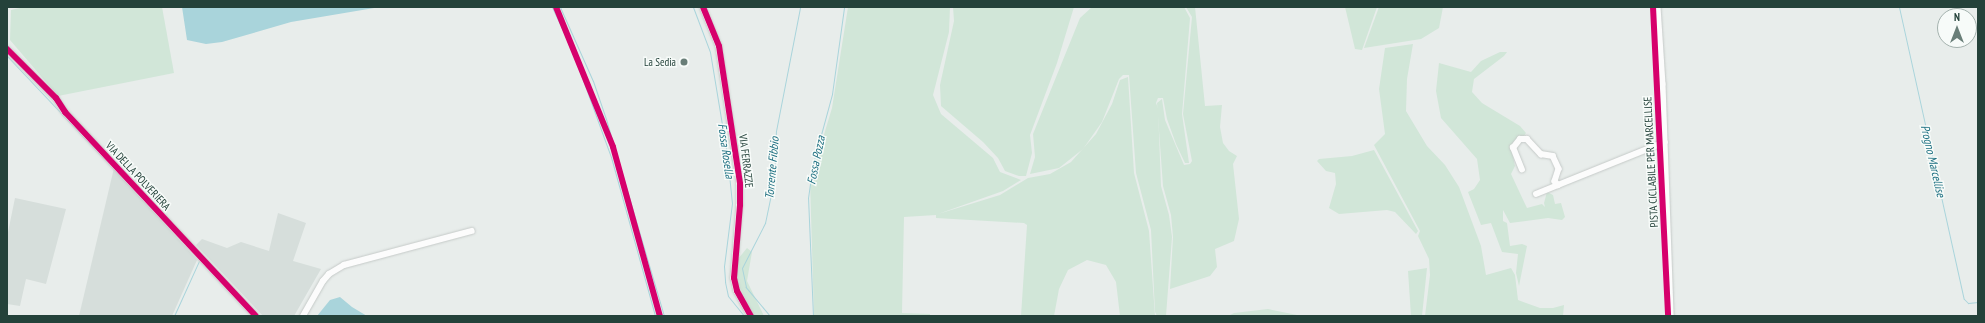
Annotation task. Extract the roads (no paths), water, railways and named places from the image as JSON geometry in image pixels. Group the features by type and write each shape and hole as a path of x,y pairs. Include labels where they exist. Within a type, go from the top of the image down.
{"street":[{"name":"VIA FERRAZZE","path":"703,7 719,46 740,184 740,205 734,278 737,291 751,316"},
{"path":"1659,7 1672,316"},
{"name":"VIA DELLA POLVERIERA","path":"7,49 56,98 65,112 256,316"},
{"path":"1522,170 1513,148 1520,139 1527,139 1541,154 1553,156 1559,169 1555,181 1560,184"},
{"path":"1536,194 1665,142"},
{"path":"303,316 326,277 344,265 472,231"}],"water":[{"path":"182,7 380,7 291,22 222,42 206,44 187,40"},
{"path":"340,297 352,307 367,316 317,316 330,300"}],"waterway":[{"path":"552,7 572,50 611,157 655,316"},
{"path":"560,7 593,81 606,119 664,316"},
{"name":"Fossa Rosella","path":"693,7 710,52 727,155 732,203 724,266 725,282 728,296 744,316"},
{"name":"Torrente Fibbio","path":"770,316 746,287 742,268 765,223 774,180 776,131 800,7"},
{"name":"Fossa Pozza","path":"813,316 808,198 813,164 832,94 844,7"},
{"name":"Progno Marcellise","path":"1899,7 1964,299 1968,303 1978,302"},
{"path":"7,56 196,256"},
{"path":"174,316 199,261"}],"place":[{"name":"La Sedia","path":"684,62"}]}
